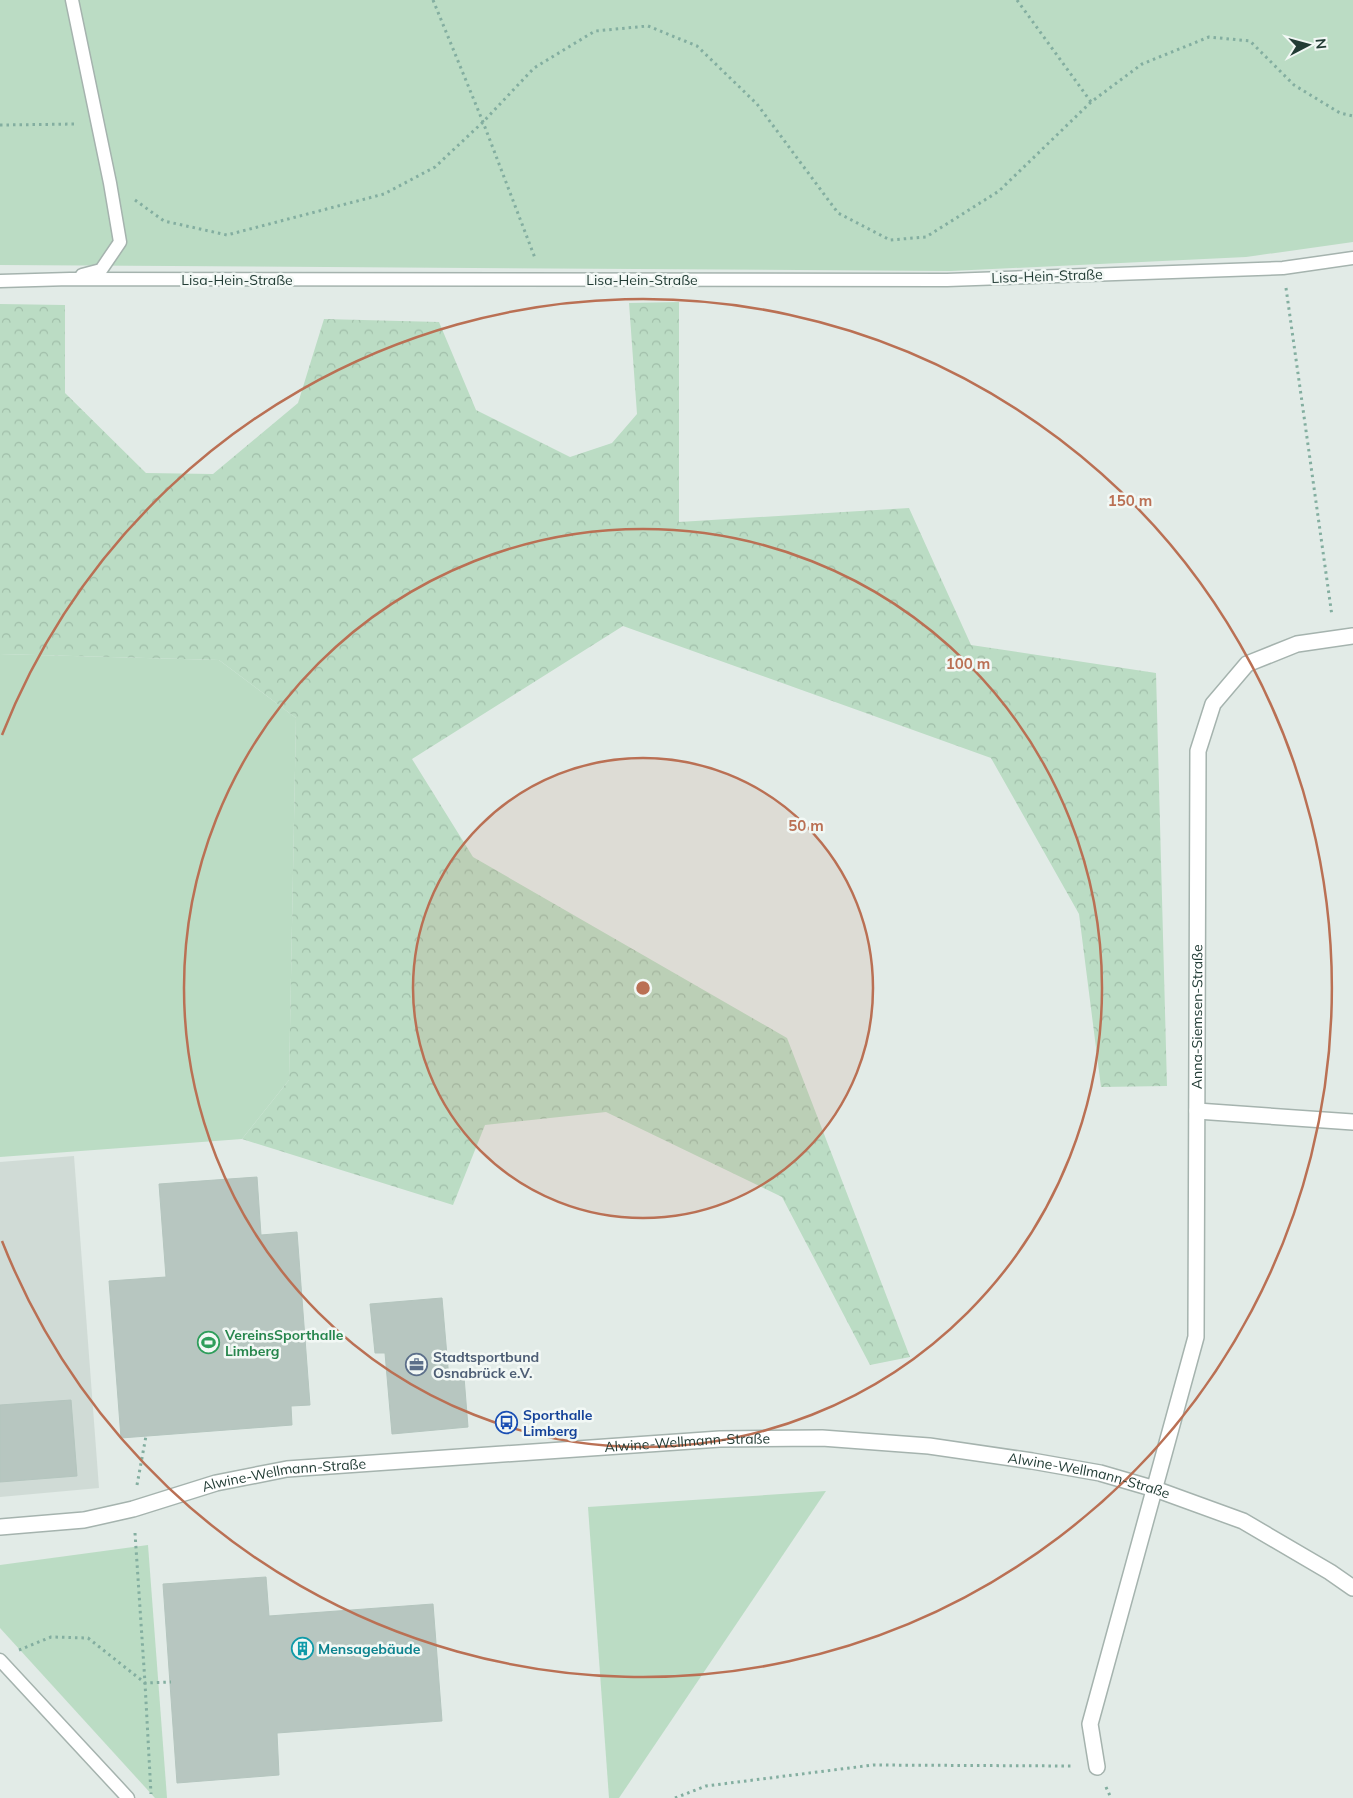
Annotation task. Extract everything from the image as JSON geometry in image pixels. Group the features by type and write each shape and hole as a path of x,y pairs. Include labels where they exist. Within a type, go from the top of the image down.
{"street":[{"name":"Anna-Siemsen-Straße","path":"1096,1766 1090,1724 1196,1337 1198,752 1214,704 1247,664 1297,644 1353,636"},
{"path":"1197,1111 1353,1122"},
{"name":"Alwine-Wellmann-Straße","path":"0,1527 84,1520 133,1509 216,1483 287,1469 720,1439 822,1438 929,1446 1032,1461 1090,1472 1155,1489 1243,1521 1330,1572 1353,1588"}],"lane":[{"path":"70,279 101,270 120,242 110,183 72,0"},
{"name":"Lisa-Hein-Straße","path":"0,281 70,279 948,280 1283,268 1353,258"},
{"path":"0,1660 128,1798"}],"path":[{"path":"434,0 544,280"},
{"path":"1017,0 1091,102"},
{"path":"110,183 164,221 226,235 384,194 435,167 483,122 534,68 594,31 648,26 697,46 757,104 838,213 890,240 926,237 999,191 1091,102 1142,64 1209,37 1250,41 1294,85 1340,113 1353,116"},
{"path":"0,125 98,124"},
{"path":"1283,268 1335,638"},
{"path":"146,1436 133,1509 146,1683 151,1798"},
{"path":"17,1650 51,1637 88,1638 146,1683 170,1682"},
{"path":"675,1798 706,1786 873,1766 1096,1766"}],"shaded area":[{"path":"74,1156 99,1488 0,1497 0,1162"}],"green space":[{"path":"0,0 1353,0 1353,242 1246,257 951,271 0,265"},
{"path":"679,302 679,522 909,508 971,645 1156,673 1167,1086 1101,1087 1079,914 991,758 623,626 412,759 473,857 787,1038 910,1357 870,1365 782,1197 606,1112 485,1125 453,1205 242,1139 289,1080 296,718 219,660 0,654 0,304 65,305 65,393 146,473 213,474 298,403 324,319 439,322 476,410 570,457 612,443 637,414 629,303"},
{"path":"0,654 219,660 296,718 289,1080 242,1139 0,1157"},
{"path":"826,1491 619,1798 609,1798 588,1507"},
{"path":"148,1545 167,1798 155,1798 0,1628 0,1565"}],"building":[{"name":"VereinsSporthalle Limberg","path":"257,1177 261,1235 297,1232 310,1405 291,1406 292,1425 121,1438 109,1281 166,1277 159,1184"},
{"path":"442,1298 449,1379 464,1377 468,1427 392,1434 385,1353 375,1353 370,1304"},
{"path":"71,1400 77,1476 0,1482 0,1405"},
{"name":"Mensagebäude","path":"266,1577 269,1616 433,1604 442,1721 277,1733 279,1775 177,1783 163,1584"}],"place":[{"name":"VereinsSporthalle Limberg","path":"209,1343"},
{"name":"Stadtsportbund Osnabrück e.V.","path":"417,1365"},
{"name":"Sporthalle Limberg","path":"507,1423"},
{"name":"Mensagebäude","path":"302,1649"}]}
